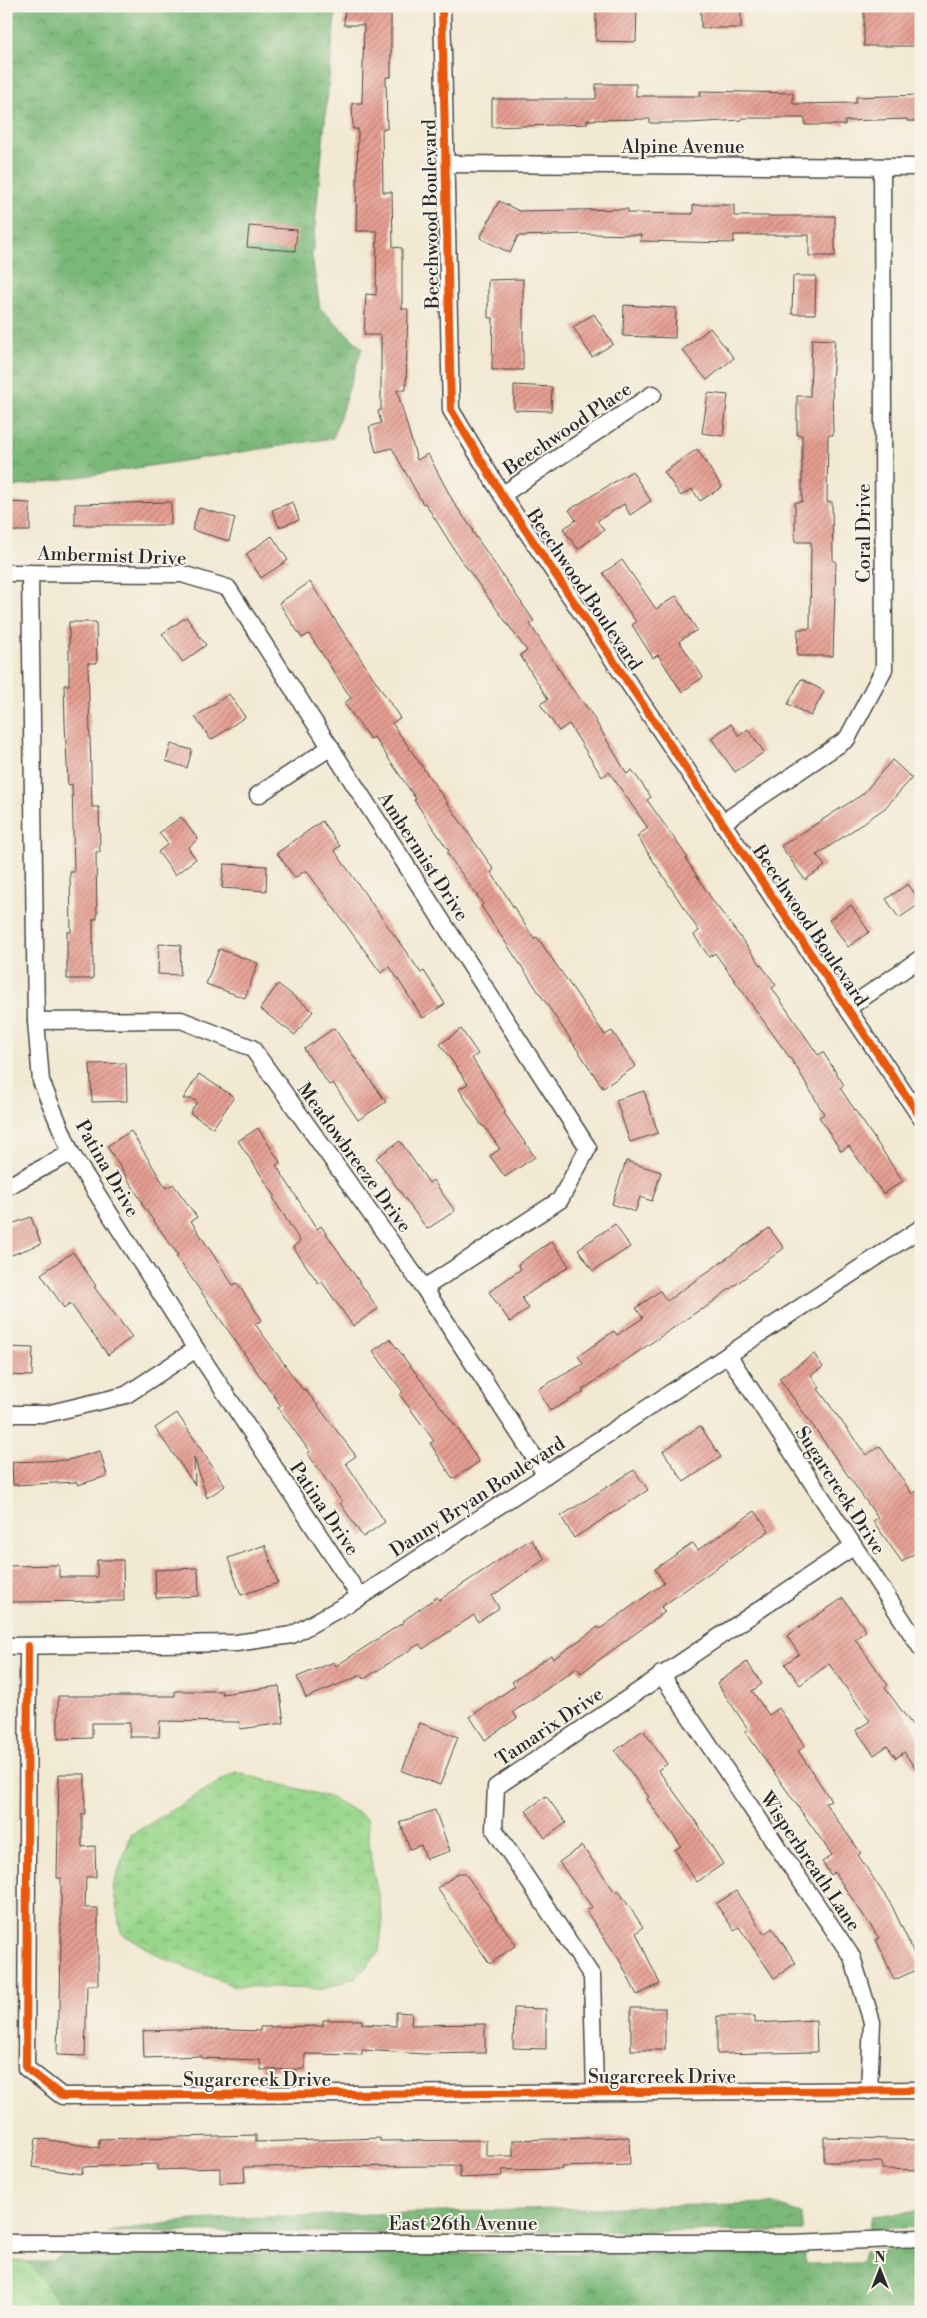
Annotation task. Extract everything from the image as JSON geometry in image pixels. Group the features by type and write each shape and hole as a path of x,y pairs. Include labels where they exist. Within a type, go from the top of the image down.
{"street":[{"name":"Beechwood Boulevard","path":"442,6 451,410 502,495 921,1118"},
{"name":"Alpine Avenue","path":"446,164 921,167"},
{"name":"Coral Drive","path":"722,823 847,739 884,669 882,167"},
{"name":"Beechwood Place","path":"502,495 654,394"},
{"name":"Ambermist Drive","path":"6,573 182,574 228,588 588,1148 560,1200 424,1288"},
{"name":"Patina Drive","path":"30,573 36,1020 41,1081 71,1153 196,1350 360,1597"},
{"path":"258,795 331,747"},
{"path":"848,1008 921,958"},
{"name":"Meadowbreeze Drive","path":"36,1020 181,1020 252,1048 424,1288 546,1474"},
{"path":"6,1187 71,1153"},
{"name":"Danny Bryan Boulevard","path":"6,1646 236,1643 292,1635 360,1597 921,1228"},
{"path":"6,1414 46,1414 126,1395 196,1350"},
{"name":"Sugarcreek Drive","path":"728,1354 921,1648"},
{"name":"Tamarix Drive","path":"595,2092 592,1976 494,1829 496,1787 661,1674 854,1546"},
{"name":"Sugarcreek Drive","path":"28,1646 26,2068 62,2096 921,2090"},
{"name":"Wisperbreath Lane","path":"661,1674 852,1957 872,2022 869,2091"},
{"name":"East 26th Avenue","path":"6,2244 792,2243 921,2238"}],"green space":[{"path":"6,6 336,6 312,257 320,308 362,348 333,438 6,488"},
{"path":"235,1772 329,1797 367,1818 371,1861 383,1919 379,1952 357,1977 324,1989 234,1986 163,1958 121,1933 113,1886 131,1835"},
{"path":"771,2203 801,2213 803,2231 106,2232 192,2220"},
{"path":"921,2211 921,2227 869,2229 872,2216"},
{"path":"921,2249 921,2312 67,2312 29,2262 50,2262 64,2254 804,2253 806,2264 861,2263 864,2251"},
{"path":"6,2261 29,2262 67,2312 6,2312"}],"building":[{"path":"345,6 391,6 391,77 386,77 387,129 382,129 383,192 392,192 393,247 402,248 402,309 408,309 406,390 397,390 417,460 428,454 454,503 534,621 530,624 569,685 589,710 627,774 632,770 651,797 647,800 688,858 686,859 713,901 776,985 772,988 818,1055 823,1052 844,1085 840,1088 903,1181 883,1194 849,1146 841,1151 819,1117 824,1114 797,1068 715,953 709,957 694,935 699,931 637,836 648,828 609,772 602,777 569,724 559,731 540,704 548,699 520,655 527,651 459,557 425,503 423,504 392,448 376,452 369,427 381,423 378,411 381,410 381,335 364,335 366,294 376,295 377,231 356,231 358,129 353,129 352,103 362,103 364,25 344,25"},
{"path":"596,6 637,6 636,42 596,41"},
{"path":"701,6 741,6 741,28 701,28"},
{"path":"864,6 921,6 921,46 864,46"},
{"path":"596,84 636,84 636,96 701,96 700,91 793,93 793,104 856,103 856,97 921,95 921,121 907,121 907,119 845,121 845,125 805,125 805,118 742,118 742,120 689,123 650,123 650,119 587,120 587,124 492,127 492,99 596,99"},
{"path":"499,201 519,211 628,209 628,213 693,214 693,205 734,205 734,216 835,216 835,256 809,256 809,235 734,235 734,243 640,241 641,235 518,236 510,253 480,238"},
{"path":"249,226 297,230 295,251 247,247"},
{"path":"793,276 816,276 815,314 792,314"},
{"path":"523,279 523,370 492,370 493,318 488,318 488,280"},
{"path":"624,305 676,308 675,338 623,336"},
{"path":"594,314 613,344 592,357 573,327"},
{"path":"710,328 734,358 707,380 682,350"},
{"path":"812,339 835,340 832,381 833,435 828,435 827,502 832,502 833,561 836,561 833,656 797,656 798,629 810,629 811,542 795,542 795,502 802,502 802,435 797,435 797,396 810,396"},
{"path":"514,385 552,387 551,411 514,410"},
{"path":"708,393 728,395 723,436 702,433"},
{"path":"697,449 722,487 700,501 692,489 681,496 664,472"},
{"path":"632,471 651,501 630,515 624,504 597,521 604,530 578,549 563,529 576,520 569,510"},
{"path":"6,502 30,503 30,531 6,531"},
{"path":"171,502 171,525 75,525 75,504"},
{"path":"293,502 299,520 279,527 272,510"},
{"path":"199,508 235,518 229,541 192,530"},
{"path":"272,536 288,560 261,578 246,554"},
{"path":"622,560 656,609 676,596 697,630 679,641 703,677 682,692 658,655 653,658 632,625 636,622 603,573"},
{"path":"310,582 400,718 392,723 494,870 491,872 534,939 537,937 605,1035 612,1031 636,1066 603,1088 481,906 483,904 447,853 449,851 414,800 416,799 374,737 370,739 344,703 351,698 309,634 302,638 279,603"},
{"path":"186,617 206,645 183,662 162,634"},
{"path":"69,622 96,622 97,663 88,663 92,807 99,807 100,852 96,852 97,919 93,919 93,979 67,979 67,932 71,932 70,872 74,872 72,784 68,785 64,685 69,685"},
{"path":"801,679 824,691 811,716 788,704"},
{"path":"229,694 245,717 211,740 195,717"},
{"path":"731,724 739,736 748,729 764,752 735,772 711,738"},
{"path":"171,744 192,750 187,768 166,761"},
{"path":"892,760 912,778 885,808 817,855 825,866 805,880 781,846 863,794"},
{"path":"181,817 198,839 188,848 196,859 175,875 158,852 168,844 159,833"},
{"path":"322,821 340,846 334,850 421,973 424,971 445,1004 423,1018 390,967 381,973 306,870 295,878 277,853"},
{"path":"224,864 267,866 266,891 222,888"},
{"path":"908,884 921,903 899,918 886,899"},
{"path":"851,905 869,932 848,947 829,920"},
{"path":"159,944 181,945 180,975 158,974"},
{"path":"219,949 258,963 245,998 206,984"},
{"path":"278,984 313,1011 295,1035 260,1009"},
{"path":"334,1028 386,1102 358,1120 333,1083 329,1085 304,1049"},
{"path":"461,1029 478,1054 472,1058 506,1112 504,1113 535,1157 505,1177 490,1156 500,1149 484,1126 482,1126 459,1089 468,1084 440,1044"},
{"path":"126,1063 127,1101 92,1102 90,1064"},
{"path":"199,1074 234,1097 213,1128 190,1113 197,1102 192,1099 183,1099"},
{"path":"644,1091 658,1133 630,1142 616,1100"},
{"path":"258,1128 280,1162 276,1165 317,1229 321,1226 378,1309 353,1326 322,1282 319,1284 293,1247 300,1241 273,1198 275,1196 238,1141"},
{"path":"131,1131 166,1188 173,1184 197,1217 191,1221 233,1285 237,1283 262,1320 255,1324 303,1390 305,1389 356,1456 346,1463 385,1522 363,1537 340,1503 342,1502 308,1454 310,1452 278,1408 281,1406 176,1256 178,1255 141,1203 107,1146"},
{"path":"400,1141 429,1183 433,1180 455,1211 427,1229 376,1158"},
{"path":"626,1161 661,1172 652,1201 640,1197 635,1212 612,1204"},
{"path":"31,1217 41,1244 6,1257 6,1226"},
{"path":"615,1224 630,1247 593,1271 578,1249"},
{"path":"769,1228 784,1248 702,1310 582,1390 584,1392 550,1411 538,1389 583,1364 578,1356 614,1331 617,1335 643,1318 636,1308 660,1291 667,1301"},
{"path":"552,1241 569,1266 522,1298 529,1308 510,1322 489,1292 521,1269 518,1264"},
{"path":"73,1252 96,1286 94,1287 132,1337 108,1355 70,1303 64,1308 41,1274"},
{"path":"390,1339 460,1432 479,1462 453,1479 430,1443 434,1441 400,1395 403,1392 373,1351"},
{"path":"6,1347 33,1348 32,1376 6,1375"},
{"path":"814,1354 823,1367 811,1375 820,1388 818,1389 866,1455 880,1446 912,1494 921,1488 921,1549 902,1562 873,1521 878,1518 779,1378"},
{"path":"177,1413 225,1486 207,1498 194,1457 195,1485 155,1428"},
{"path":"700,1426 721,1457 684,1482 663,1451"},
{"path":"100,1451 107,1476 78,1485 77,1482 13,1485 12,1462 68,1460"},
{"path":"634,1470 648,1490 574,1538 561,1516"},
{"path":"755,1511 769,1531 661,1607 665,1612 581,1673 577,1668 513,1712 517,1718 485,1740 470,1717 515,1686 512,1682 551,1655 553,1659 598,1627 600,1629 664,1583 655,1569 693,1543 698,1550"},
{"path":"531,1539 545,1559 492,1596 499,1608 478,1622 474,1615 423,1649 419,1644 364,1679 362,1675 306,1698 297,1677 334,1662 336,1666 404,1622 437,1597 439,1600"},
{"path":"265,1545 278,1583 241,1595 228,1558"},
{"path":"97,1560 123,1560 124,1601 6,1602 6,1566 59,1565 59,1577 97,1577"},
{"path":"198,1568 199,1596 156,1598 155,1570"},
{"path":"843,1598 866,1631 855,1639 888,1685 885,1688 921,1737 921,1777 904,1752 896,1758 887,1746 874,1755 856,1730 870,1721 829,1664 800,1685 785,1664 799,1654 787,1636"},
{"path":"747,1662 762,1684 752,1691 769,1715 779,1708 805,1746 798,1751 831,1800 825,1803 861,1853 858,1855 892,1906 921,1968 894,1980 876,1939 879,1938 834,1872 831,1875 822,1862 832,1855 745,1731 748,1729 717,1683"},
{"path":"279,1686 284,1723 240,1729 239,1722 160,1721 159,1737 129,1737 130,1723 92,1723 92,1738 58,1739 58,1696 175,1696 175,1691 222,1691 222,1694"},
{"path":"420,1723 458,1737 440,1785 402,1771"},
{"path":"643,1730 667,1764 658,1770 694,1819 723,1864 697,1882 675,1850 681,1846 647,1799 649,1797 615,1751"},
{"path":"59,1774 85,1774 85,1814 82,1814 82,1847 95,1846 96,1877 86,1877 85,1908 98,1908 98,1985 87,1985 85,2056 57,2055 61,1934 61,1878 57,1878"},
{"path":"546,1796 566,1823 545,1838 526,1811"},
{"path":"435,1810 450,1851 426,1859 421,1845 410,1849 400,1822"},
{"path":"582,1846 615,1892 618,1890 643,1927 636,1933 660,1984 637,1995 620,1961 586,1911 592,1907 559,1862"},
{"path":"459,1873 465,1873 516,1945 490,1964 437,1888"},
{"path":"736,1891 764,1934 772,1928 796,1963 774,1978 739,1927 734,1930 716,1904"},
{"path":"514,2008 546,2009 546,2049 513,2048"},
{"path":"631,2008 665,2008 665,2050 631,2050"},
{"path":"396,2012 412,2013 411,2025 485,2024 485,2053 425,2054 362,2050 362,2055 305,2054 305,2069 261,2070 260,2060 201,2058 202,2056 144,2058 143,2031 206,2029 260,2031 260,2027 323,2026 323,2020 362,2020 362,2024 396,2026"},
{"path":"717,2016 755,2016 755,2023 816,2020 817,2052 717,2054"},
{"path":"256,2135 256,2142 380,2138 380,2141 486,2140 486,2156 513,2156 513,2140 629,2137 630,2165 502,2170 502,2176 460,2178 460,2166 244,2167 245,2182 220,2183 220,2168 157,2170 157,2164 83,2167 82,2174 32,2167 36,2138 99,2148 99,2139"},
{"path":"824,2137 921,2140 921,2170 882,2169 882,2162 824,2162"}],"cycle path":[{"path":"442,6 451,410 502,495 921,1118"},
{"path":"28,1646 26,2068 62,2096 921,2090"}]}
